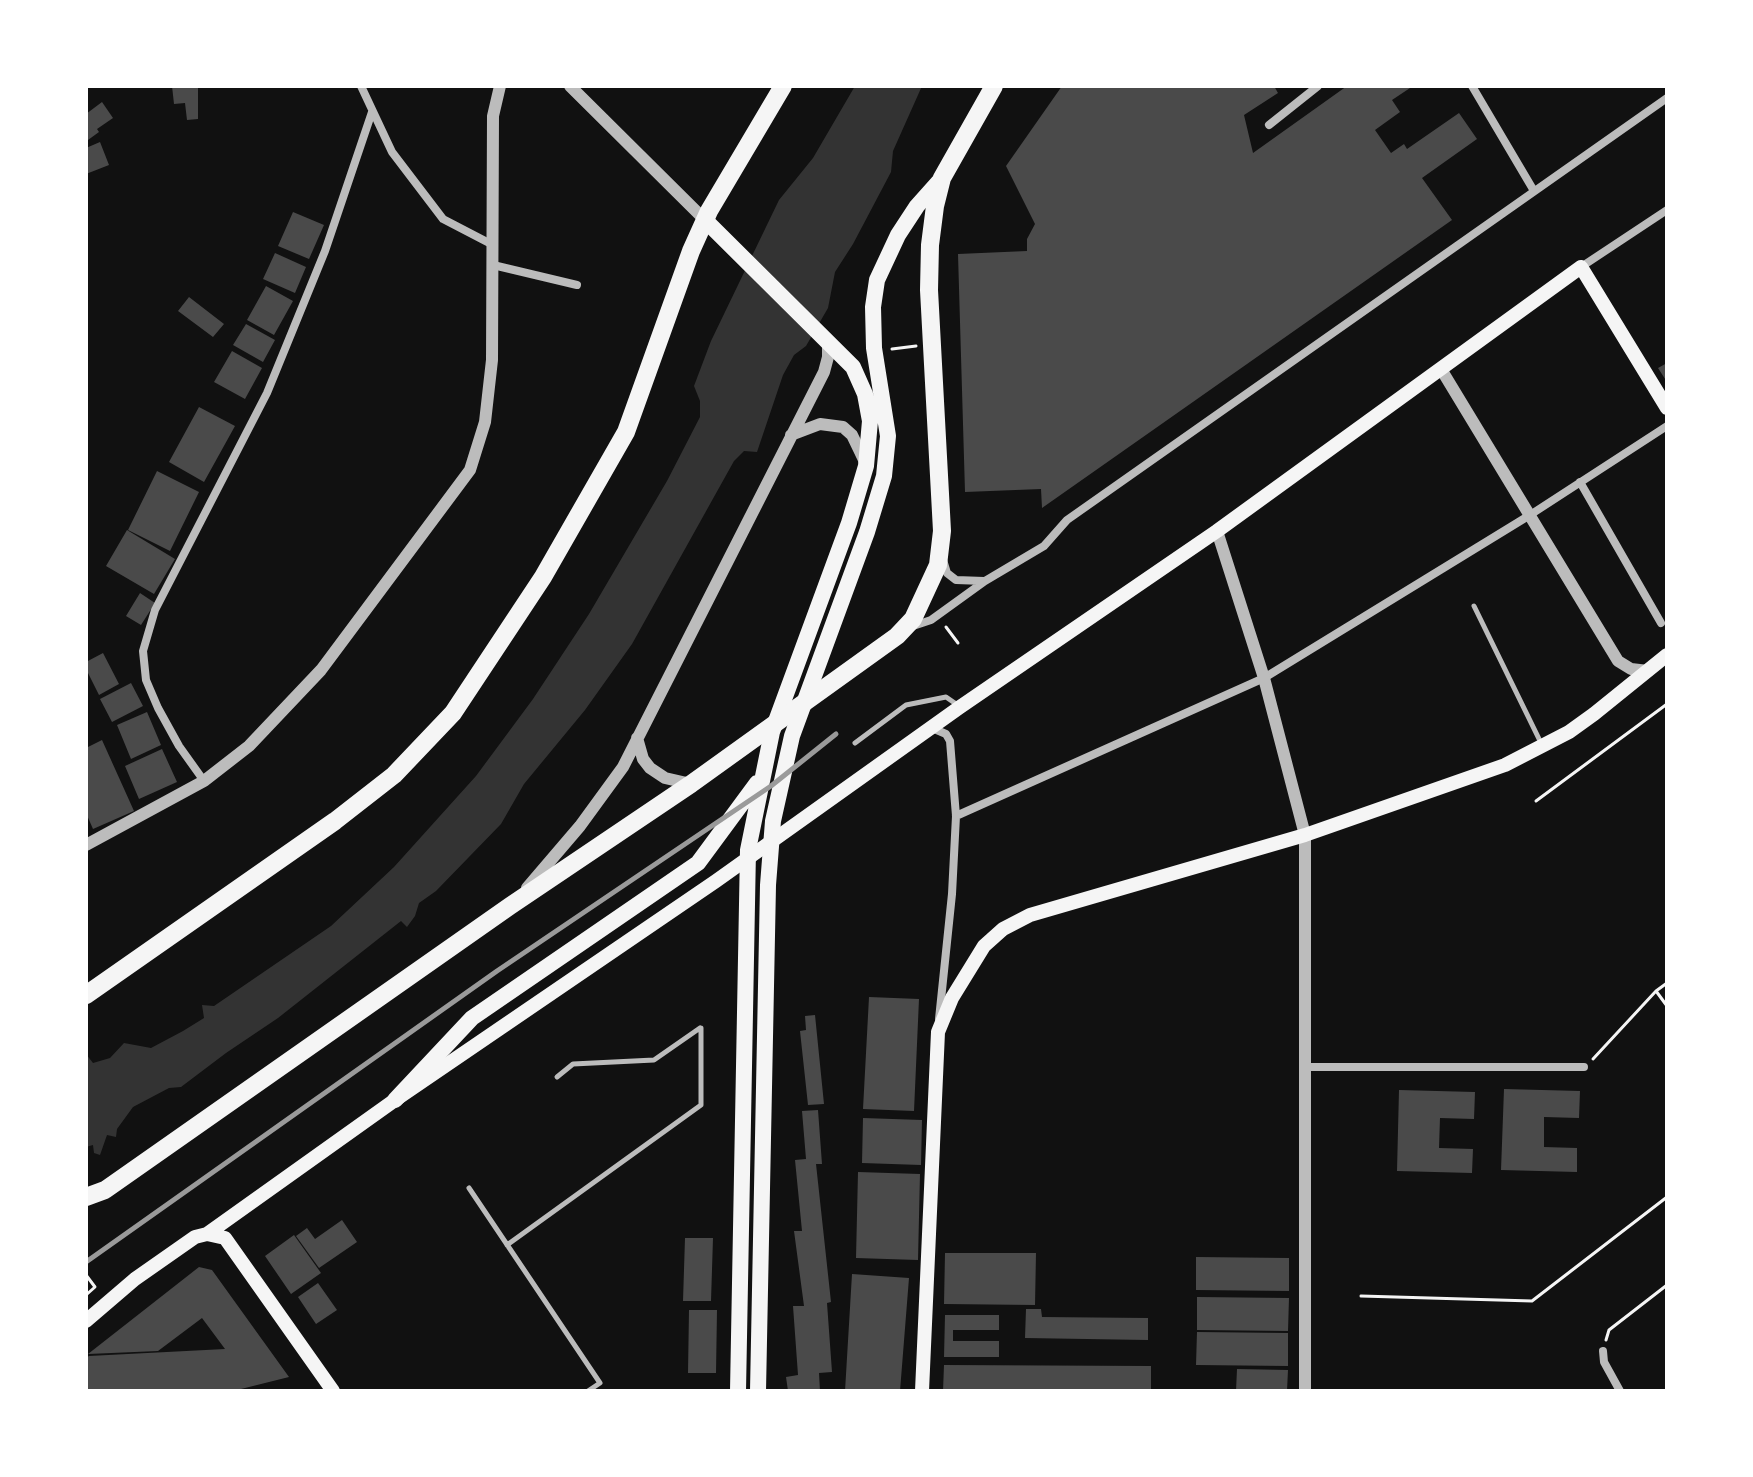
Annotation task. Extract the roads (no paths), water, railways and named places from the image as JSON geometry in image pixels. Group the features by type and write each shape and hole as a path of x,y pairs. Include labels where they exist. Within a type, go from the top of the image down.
{"highway":[{"path":"86,995 335,821 382,784 453,713 543,577 626,432 705,220 783,86"},
{"path":"86,1197 105,1190 510,906 691,784 901,632 913,619 938,565 942,531 928,267 935,206 942,178 994,86"}],"main road":[{"path":"758,1391 768,885 773,821 792,736 867,532 884,476 886,420 874,348 873,307 877,280 898,235 917,206 942,178"},
{"path":"705,220 853,367 865,394 870,437 866,466 849,523 782,703 761,779 748,850 738,1391"},
{"path":"86,1321 135,1279 195,1237 207,1234 395,1100 716,881 960,707 1217,531 1581,267 1667,408"},
{"path":"922,1391 938,1032 952,998 984,946 1003,929 1030,915 1305,835 1464,781 1542,746 1594,714 1667,655"},
{"path":"395,1100 472,1018 698,863 761,779"},
{"path":"207,1234 225,1238 333,1391"}],"street":[{"path":"361,86 392,152 443,219 493,245"},
{"path":"86,845 204,781 249,746 321,670 470,470 485,422 492,360 493,116 500,86"},
{"path":"570,86 705,220"},
{"path":"1269,125 1318,86"},
{"path":"1472,86 1534,191"},
{"path":"901,632 931,620 985,581 1044,546 1067,520 1667,98"},
{"path":"204,781 179,746 158,708 146,680 143,651 155,610 267,393 325,251 372,112"},
{"path":"1581,267 1667,210"},
{"path":"493,265 577,285"},
{"path":"510,906 557,854 623,767 824,372 828,357 823,337"},
{"path":"1441,369 1618,661 1631,669 1648,671"},
{"path":"791,435 820,424 843,427 852,435 866,466"},
{"path":"956,816 1264,678 1530,515 1667,426"},
{"path":"1580,482 1661,623"},
{"path":"1217,531 1264,678 1305,835 1305,1391"},
{"path":"941,546 944,567 956,580 985,581"},
{"path":"932,727 946,734 950,741 956,816 952,894 938,1032"},
{"path":"637,738 643,759 650,768 665,778 691,784"},
{"path":"1305,1067 1584,1067"},
{"path":"1603,1351 1604,1362 1620,1391"}],"lane":[{"path":"1474,606 1542,746"},
{"path":"855,743 906,705 946,697 960,707"},
{"path":"507,1245 701,1105 701,1028 654,1060 573,1064 557,1077"},
{"path":"469,1188 600,1383 588,1391"}],"railway":[{"path":"86,1262 497,971 771,786 836,734"}]}
